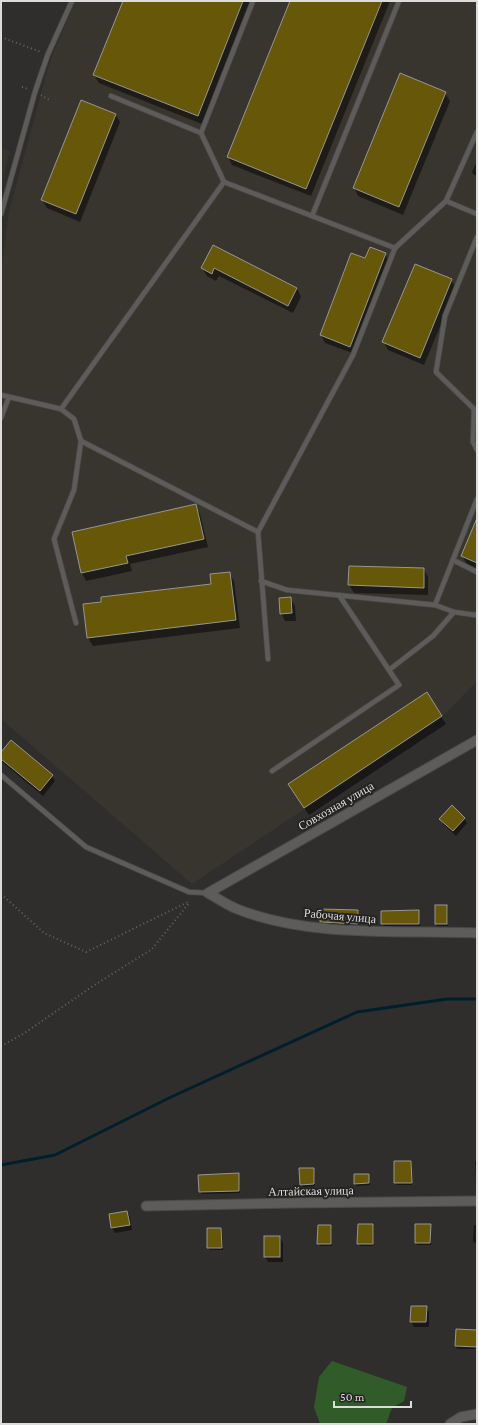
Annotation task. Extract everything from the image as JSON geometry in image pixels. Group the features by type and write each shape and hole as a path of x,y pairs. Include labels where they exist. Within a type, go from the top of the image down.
{"street":[{"name":"Совхозная улица","path":"208,893 477,740"},
{"name":"Рабочая улица","path":"208,893 236,909 274,920 320,928 477,933"},
{"name":"Алтайская улица","path":"146,1206 477,1201"},
{"path":"450,1424 461,1417 477,1414"}],"lane":[{"path":"1,214 34,92 48,54 72,1"},
{"path":"201,133 253,1"},
{"path":"312,216 399,1"},
{"path":"111,96 201,133 224,182 395,248"},
{"path":"268,659 258,532 353,355 395,248 446,201 477,132"},
{"path":"61,408 224,182"},
{"path":"446,201 477,214"},
{"path":"477,237 445,316 436,372 474,409 472,442 477,450"},
{"path":"1,395 61,408 74,419 81,441 74,490 54,539 76,623"},
{"path":"1,418 9,397"},
{"path":"81,441 258,532"},
{"path":"435,605 477,499"},
{"path":"453,560 477,572"},
{"path":"261,581 287,590 435,605 454,612 475,616 477,614"},
{"path":"272,771 399,685 339,595"},
{"path":"389,670 433,636 454,612"},
{"path":"1,775 86,846 189,892 208,893"}],"path":[{"path":"1,37 48,54"},
{"path":"1,894 44,933 86,952 208,893"},
{"path":"1,1046 23,1034 93,986 152,949 190,902"}],"shaded area":[{"path":"75,1 477,1 477,681 441,718 192,884 1,719 1,270 9,211 50,61"},
{"path":"1,148 10,151 1,186"}],"green space":[{"path":"332,1361 407,1387 404,1401 392,1408 386,1424 320,1424 314,1407 319,1377"}],"building":[{"path":"123,1 243,1 198,116 93,75"},
{"path":"290,1 382,1 306,189 227,157"},
{"path":"400,73 446,92 399,207 353,188"},
{"path":"81,100 116,114 76,214 41,200"},
{"path":"213,245 297,288 288,306 214,268 212,274 201,268"},
{"path":"370,247 386,253 350,347 320,335 351,253 365,258"},
{"path":"415,264 452,279 420,358 382,342"},
{"path":"196,504 204,539 126,556 128,563 81,573 72,532"},
{"path":"477,518 477,563 461,556"},
{"path":"349,566 424,568 424,588 348,585"},
{"path":"230,572 236,620 87,638 83,604 101,602 101,597 211,584 210,574"},
{"path":"291,597 292,613 280,614 279,598"},
{"path":"427,692 442,716 304,808 288,784"},
{"path":"11,740 53,775 40,791 1,759 1,752"},
{"path":"452,805 465,818 453,831 439,819"},
{"path":"435,905 447,905 447,924 435,924"},
{"path":"320,909 358,910 358,924 320,922"},
{"path":"419,910 419,924 381,924 381,911"},
{"path":"394,1161 411,1161 412,1183 394,1183"},
{"path":"299,1168 314,1168 314,1184 300,1185"},
{"path":"239,1173 239,1191 199,1192 198,1175"},
{"path":"354,1174 369,1174 369,1183 354,1184"},
{"path":"127,1211 130,1225 111,1228 109,1214"},
{"path":"358,1224 373,1224 373,1244 357,1244"},
{"path":"415,1224 431,1224 430,1243 415,1243"},
{"path":"318,1225 331,1225 331,1244 317,1244"},
{"path":"207,1228 221,1228 222,1248 207,1248"},
{"path":"264,1236 280,1236 280,1257 264,1257"},
{"path":"411,1306 427,1306 426,1322 410,1322"},
{"path":"456,1329 477,1330 477,1347 455,1346"}],"waterway":[{"path":"1,1165 55,1155 171,1097 357,1012 447,999 477,999"}]}
